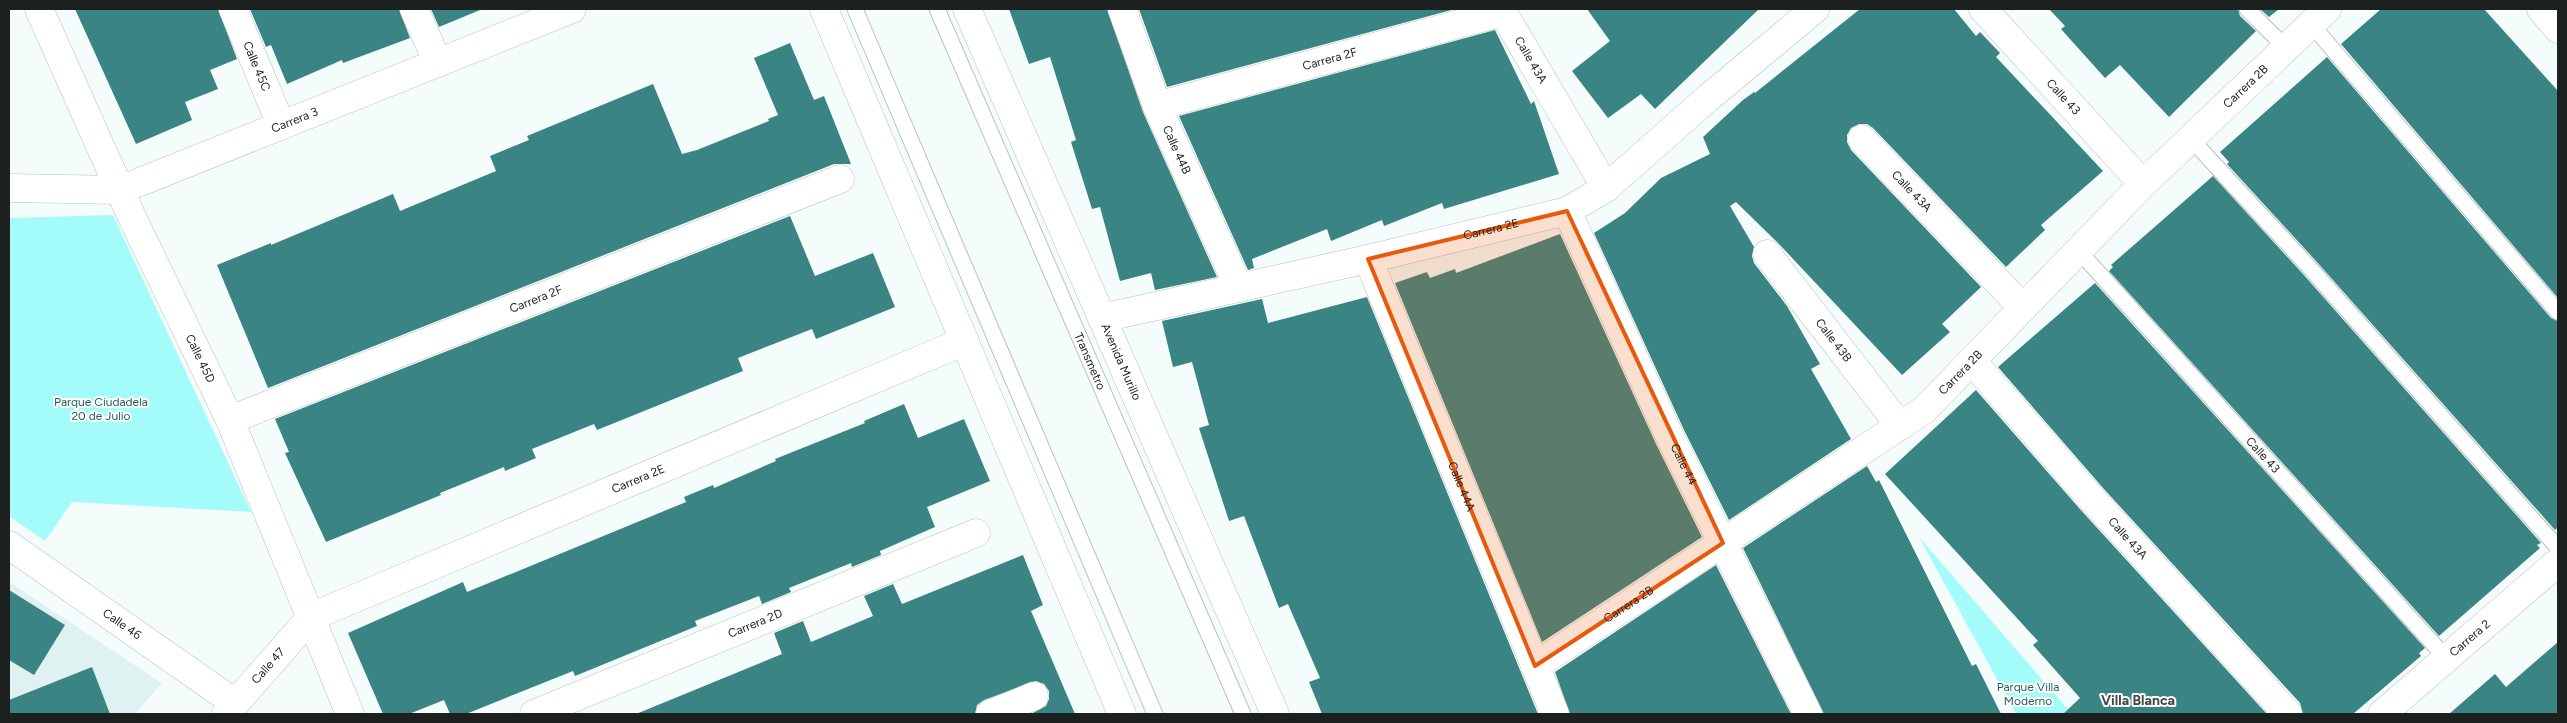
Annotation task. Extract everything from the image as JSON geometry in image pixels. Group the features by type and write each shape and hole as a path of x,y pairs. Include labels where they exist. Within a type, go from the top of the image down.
{"street":[{"name":"Calle 45D","path":"39,9 120,190 230,420 350,714"},
{"name":"Calle 45C","path":"233,9 281,125"},
{"path":"414,9 438,63"},
{"name":"Carrera 3","path":"9,188 120,190 572,9"},
{"path":"824,9 1122,714"},
{"name":"Avenida Murillo","path":"967,9 1275,714"},
{"name":"Calle 44B","path":"1122,9 1157,106 1239,288"},
{"name":"Carrera 2E","path":"1102,318 1368,260 1567,211 1606,188 1708,98 1815,9"},
{"name":"Calle 43","path":"1983,9 2143,184"},
{"path":"2541,9 2558,29"},
{"name":"Carrera 2F","path":"1157,106 1502,10"},
{"name":"Calle 43A","path":"1502,10 1606,188"},
{"name":"Carrera 2B","path":"1535,666 1924,410 2143,184 2319,16"},
{"name":"Calle 43A","path":"1862,139 2023,308"},
{"name":"Carrera 2F","path":"230,420 840,179"},
{"name":"Calle 44","path":"1567,211 1670,437 1808,714"},
{"name":"Calle 43B","path":"1767,254 1900,426"},
{"name":"Calle 44A","path":"1368,260 1555,714"},
{"name":"Carrera 2E","path":"311,617 965,341"},
{"name":"Calle 43A","path":"1972,361 2091,498 2288,714"},
{"name":"Carrera 2D","path":"534,714 976,533"},
{"name":"Calle 46","path":"9,545 230,709"},
{"name":"Carrera 2","path":"2382,714 2558,562"},
{"name":"Calle 47","path":"230,709 311,617"},
{"path":"990,714 1034,696"}],"lane":[{"path":"856,9 1155,714"},
{"name":"Transmetro","path":"936,9 1243,714"},
{"path":"2247,9 2286,48"},
{"path":"2319,16 2558,312"},
{"path":"2191,139 2309,267 2558,548"},
{"name":"Calle 43","path":"2078,250 2447,659"}],"highlighted area":[{"path":"1567,211 1723,543 1535,666 1368,259"}],"shaded area":[{"path":"9,582 162,683 135,714 9,714"}],"green space":[{"name":"Parque Ciudadela 20 de Julio","path":"113,215 251,512 72,502 45,541 9,516 9,218"},
{"name":"Parque Villa Moderno","path":"1919,537 2072,714 2016,714"}],"building":[{"path":"75,9 218,9 237,59 210,70 218,89 185,102 192,120 136,144"},
{"path":"250,9 399,9 410,38 343,63 342,60 287,84 271,45 266,47"},
{"path":"431,9 480,9 480,10 439,27"},
{"path":"1009,9 1107,9 1143,112 1217,277 1155,290 1151,273 1120,281 1100,207 1092,209 1071,142 1076,140 1050,57 1029,64"},
{"path":"1139,9 1455,9 1167,87"},
{"path":"1587,9 1759,9 1655,109 1641,94 1608,118 1572,71 1610,41"},
{"path":"1860,9 1954,9 1976,36 1980,32 2000,53 1996,57 2103,171 2041,225 2045,230 2006,267 1873,128 1867,124 1859,124 1851,128 1847,135 1847,142 1851,150 1981,287 1942,324 1950,332 1902,375 1779,244 1736,202 1730,206 1754,247 1752,256 1754,263 1787,306 1820,364 1811,369 1851,439 1729,520 1684,430 1594,233 1625,213 1661,178 1710,154 1703,137 1743,100 1755,93"},
{"path":"2049,9 2238,9 2240,16 2256,31 2169,117 2120,65 2105,78 2061,29 2065,26"},
{"path":"2260,9 2279,9 2269,17"},
{"path":"2381,9 2484,9 2558,91 2558,298 2341,44"},
{"path":"1495,30 1531,104 1534,101 1559,174 1444,209 1442,203 1384,226 1382,220 1331,241 1327,229 1252,259 1254,268 1248,270 1179,116"},
{"path":"790,43 814,100 824,96 851,164 834,164 268,388 217,265 271,243 271,245 393,194 400,211 496,171 490,156 529,140 527,136 653,84 682,154 697,150 769,121 768,119 778,115 754,58"},
{"path":"2327,57 2551,318 2558,321 2558,527 2555,530 2316,261 2227,164 2229,162 2220,152"},
{"path":"2213,176 2302,273 2541,543 2537,545 2540,548 2439,636 2109,271 2113,267 2111,265"},
{"path":"790,216 815,276 873,253 895,307 816,339 812,329 738,358 743,371 597,430 594,424 532,449 536,458 505,471 504,467 326,542 285,453 289,452 275,419"},
{"path":"1560,234 1656,444 1702,537 1542,642 1395,283 1427,272 1430,278 1455,269 1456,273"},
{"path":"2095,283 2425,648 2419,653 2421,656 2353,714 2303,714 2300,703 2103,488 1998,367"},
{"path":"1367,297 1538,714 1322,714 1309,682 1320,678 1288,604 1279,608 1244,516 1229,521 1199,428 1209,425 1192,362 1173,367 1162,321 1262,299 1268,323"},
{"path":"1976,390 2079,508 2266,713 2063,714 2080,698 2033,645 2038,641 1885,474"},
{"path":"904,404 918,438 964,419 990,481 927,507 935,527 880,551 881,555 852,567 851,563 789,588 791,592 762,604 759,596 695,621 697,626 575,676 573,671 466,714 450,714 444,700 409,714 383,714 348,633 463,582 467,592 686,502 684,497 713,485 714,488 776,461 775,459 865,423 864,421"},
{"path":"1867,466 1876,482 1879,480 1972,666 1976,664 2001,714 1824,714 1743,548"},
{"path":"1023,555 1043,605 1031,611 1075,714 1031,714 1046,706 1049,699 1049,691 1044,684 1036,681 984,700 977,705 975,714 636,714 782,654 774,633 803,621 811,642 873,616 864,596 893,584 902,604"},
{"path":"1716,565 1791,714 1570,714 1555,672"},
{"path":"9,590 65,625 34,675 9,660"},
{"path":"2558,642 2558,714 2449,714 2495,674 2506,687"},
{"path":"92,667 110,714 9,714 9,700"}],"district":[{"name":"Villa Blanca","path":"2138,700"}]}
